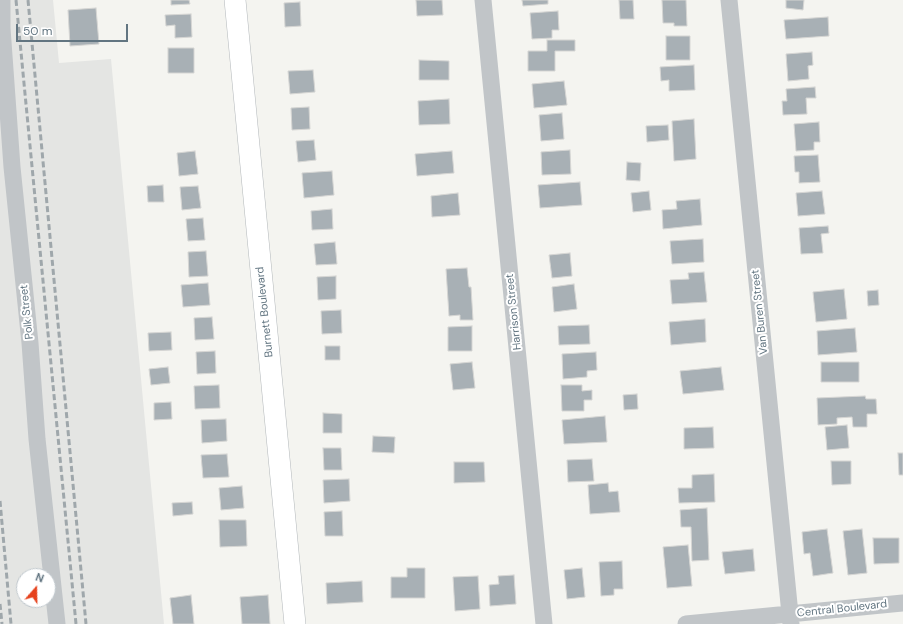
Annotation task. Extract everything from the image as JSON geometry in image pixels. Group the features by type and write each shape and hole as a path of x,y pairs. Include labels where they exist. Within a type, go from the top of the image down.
{"main road":[{"name":"Burnett Boulevard","path":"234,0 296,624"}],"street":[{"name":"Polk Street","path":"2,0 2,28 12,167 56,624"},
{"name":"Harrison Street","path":"483,0 544,624"},
{"name":"Van Buren Street","path":"729,0 790,619"},
{"name":"Central Boulevard","path":"686,624 790,619 903,603"}],"shaded area":[{"path":"0,0 53,0 59,63 111,59 164,624 0,624"}],"building":[{"path":"171,0 189,0 190,4 171,5"},
{"path":"416,0 442,0 443,15 417,16"},
{"path":"522,0 548,0 548,4 523,6"},
{"path":"619,0 633,0 634,19 620,19"},
{"path":"662,0 686,0 687,26 674,26 674,23 663,23"},
{"path":"786,0 804,0 803,10 786,8"},
{"path":"300,2 301,26 285,27 284,3"},
{"path":"96,8 99,44 70,46 68,10"},
{"path":"558,11 559,30 552,30 552,38 532,39 530,13"},
{"path":"191,14 192,37 175,38 175,25 166,26 165,15"},
{"path":"828,17 829,36 786,39 784,20"},
{"path":"666,36 690,36 690,60 666,60"},
{"path":"547,40 575,40 575,51 555,51 555,71 528,71 528,51 547,51"},
{"path":"168,48 194,48 194,73 168,73"},
{"path":"812,52 813,65 808,66 809,79 788,81 786,54"},
{"path":"419,60 449,61 449,80 419,80"},
{"path":"694,65 695,90 669,91 669,80 661,81 660,67"},
{"path":"313,70 315,92 290,94 288,71"},
{"path":"564,81 567,105 534,108 532,84"},
{"path":"815,87 816,98 806,98 807,114 783,115 782,101 787,101 786,89"},
{"path":"449,99 450,124 419,125 418,101"},
{"path":"309,107 310,129 292,130 291,108"},
{"path":"562,113 564,139 541,141 539,115"},
{"path":"694,119 696,159 674,161 672,121"},
{"path":"819,122 820,142 814,142 814,150 796,151 794,124"},
{"path":"668,125 669,140 647,142 646,126"},
{"path":"314,140 316,160 298,162 296,141"},
{"path":"570,150 571,174 542,175 541,152"},
{"path":"195,151 198,174 179,176 177,153"},
{"path":"452,151 454,173 417,176 415,154"},
{"path":"818,155 820,182 799,183 799,172 795,172 794,156"},
{"path":"627,162 641,163 640,181 626,180"},
{"path":"332,171 334,195 304,198 302,173"},
{"path":"580,182 582,205 540,208 538,185"},
{"path":"163,185 164,202 148,202 147,186"},
{"path":"198,186 201,208 182,210 180,187"},
{"path":"649,191 651,210 633,212 631,193"},
{"path":"822,191 825,214 798,216 796,193"},
{"path":"458,193 460,215 432,217 431,196"},
{"path":"700,199 702,225 663,229 662,210 677,209 676,201"},
{"path":"332,209 333,229 312,230 311,211"},
{"path":"203,218 205,240 188,241 186,219"},
{"path":"828,226 829,233 821,234 823,253 801,254 799,228"},
{"path":"703,239 704,262 672,264 670,241"},
{"path":"335,242 337,264 316,265 314,244"},
{"path":"206,251 208,276 189,277 188,252"},
{"path":"570,253 572,276 552,278 549,255"},
{"path":"467,268 469,287 471,287 473,320 460,320 460,315 449,316 446,269"},
{"path":"704,272 707,302 672,304 670,280 689,279 688,273"},
{"path":"336,276 336,299 318,300 317,277"},
{"path":"208,283 210,305 183,307 181,285"},
{"path":"574,284 577,309 554,312 552,287"},
{"path":"844,289 847,319 816,322 813,292"},
{"path":"878,290 879,305 868,306 867,291"},
{"path":"341,310 342,333 322,334 321,311"},
{"path":"212,317 214,339 195,340 194,318"},
{"path":"705,319 706,342 671,345 669,322"},
{"path":"589,325 590,344 559,345 558,326"},
{"path":"472,326 472,351 448,351 448,327"},
{"path":"855,328 857,352 818,355 817,331"},
{"path":"171,332 172,350 149,351 148,333"},
{"path":"325,346 340,346 340,360 325,360"},
{"path":"215,351 216,373 197,374 196,352"},
{"path":"596,352 597,370 587,371 587,377 563,379 562,354"},
{"path":"472,362 475,388 453,390 450,364"},
{"path":"821,362 859,362 859,382 821,382"},
{"path":"168,367 170,383 151,385 149,369"},
{"path":"721,367 724,390 683,394 680,371"},
{"path":"219,385 220,408 195,409 194,386"},
{"path":"561,385 582,385 582,391 592,390 592,400 584,400 584,411 562,411"},
{"path":"637,394 638,409 624,410 623,395"},
{"path":"865,396 866,399 876,399 877,414 867,414 867,427 853,427 852,417 837,418 837,424 818,425 817,398"},
{"path":"171,402 172,419 154,420 154,403"},
{"path":"323,413 342,414 342,433 323,433"},
{"path":"605,416 607,442 564,444 562,420"},
{"path":"226,419 227,441 202,443 201,420"},
{"path":"847,425 849,448 827,450 825,427"},
{"path":"713,427 714,448 684,449 684,428"},
{"path":"373,436 395,437 394,453 372,452"},
{"path":"323,448 341,448 342,470 324,470"},
{"path":"898,453 903,453 903,475 899,475"},
{"path":"227,454 229,477 203,478 201,455"},
{"path":"592,459 594,481 568,482 567,460"},
{"path":"831,461 851,461 851,484 832,485"},
{"path":"454,462 484,462 485,482 454,483"},
{"path":"714,474 715,502 679,503 678,488 692,488 692,475"},
{"path":"349,479 350,501 324,503 323,480"},
{"path":"608,483 609,492 618,491 620,512 590,514 588,485"},
{"path":"242,486 244,508 221,510 219,488"},
{"path":"192,502 193,514 173,516 172,503"},
{"path":"707,508 709,560 692,561 691,527 681,527 680,510"},
{"path":"342,511 343,536 325,536 324,512"},
{"path":"219,520 246,520 247,546 220,547"},
{"path":"827,529 833,573 813,576 810,553 804,554 802,532"},
{"path":"862,529 867,573 848,575 843,531"},
{"path":"873,538 899,538 899,563 874,564"},
{"path":"688,545 692,586 667,588 663,547"},
{"path":"753,549 755,571 725,574 722,552"},
{"path":"622,561 623,589 614,589 614,595 601,596 599,562"},
{"path":"407,568 425,568 425,598 391,598 391,577 407,577"},
{"path":"582,568 585,597 567,599 564,570"},
{"path":"514,575 516,604 490,606 489,585 499,584 498,576"},
{"path":"478,576 480,609 455,611 453,577"},
{"path":"362,581 363,602 327,604 326,583"},
{"path":"191,595 194,624 173,624 170,598"},
{"path":"268,595 270,624 242,624 240,597"}],"railway":[{"path":"16,0 76,624"},
{"path":"28,0 86,624"},
{"path":"0,501 11,624"},
{"path":"0,604 2,624"}]}
